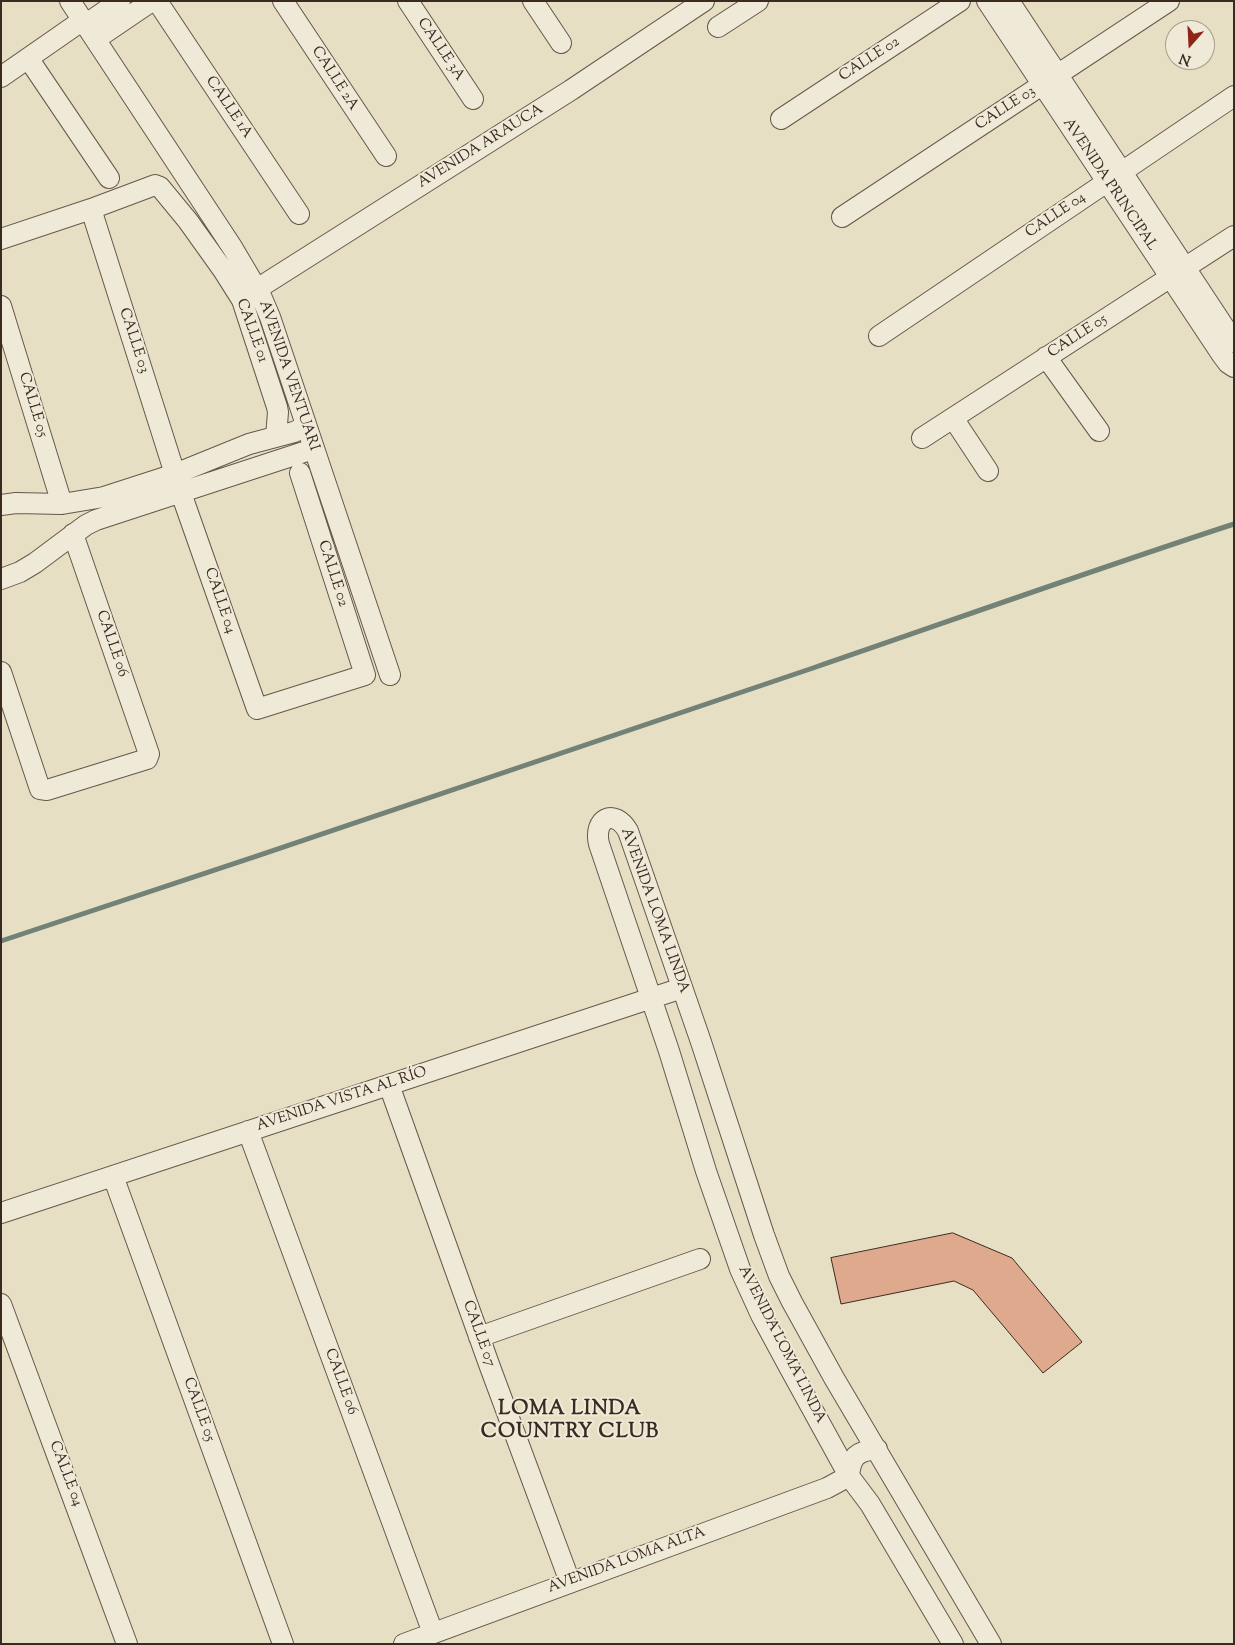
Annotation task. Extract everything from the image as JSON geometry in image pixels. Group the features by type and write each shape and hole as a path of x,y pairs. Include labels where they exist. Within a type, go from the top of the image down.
{"street":[{"name":"AVENIDA VENTUARI","path":"70,1 232,247 257,289 270,317 390,675"},
{"path":"88,28 120,1"},
{"path":"1,77 28,58 88,28 152,1"},
{"name":"CALLE 1A","path":"157,1 299,214"},
{"name":"CALLE 2A","path":"283,1 386,156"},
{"name":"CALLE 3A","path":"408,1 473,99"},
{"path":"534,1 561,43"},
{"name":"AVENIDA ARAUCA","path":"257,289 571,90 704,1"},
{"path":"718,27 758,1"},
{"name":"CALLE 02","path":"781,119 960,1"},
{"name":"AVENIDA PRINCIPAL","path":"987,1 1050,80 1178,273 1228,364 1234,367"},
{"name":"AVENIDA PRINCIPAL","path":"1009,1 1050,80"},
{"name":"CALLE 03","path":"842,217 1169,1"},
{"path":"28,58 109,178"},
{"name":"CALLE 04","path":"879,336 1234,96"},
{"name":"CALLE 01","path":"91,209 155,185 160,187 188,221 242,300 278,406 276,437"},
{"path":"1,239 91,209"},
{"name":"CALLE 03","path":"91,209 178,483"},
{"name":"CALLE 05","path":"922,438 1234,236"},
{"name":"AVENIDA PRINCIPAL","path":"1178,273 1234,342"},
{"name":"CALLE 05","path":"1,306 62,504"},
{"path":"1046,357 1099,431"},
{"path":"953,418 988,470"},
{"path":"178,483 249,444 306,426"},
{"path":"1,505 16,503 106,506 178,483 314,449"},
{"name":"CALLE 02","path":"257,709 365,675 300,473"},
{"name":"CALLE 04","path":"178,483 257,709"},
{"path":"1,579 28,568 86,525 106,506"},
{"name":"CALLE 06","path":"1,672 40,788 47,790 147,759 149,754 73,534"},
{"name":"AVENIDA LOMA LINDA","path":"953,1644 870,1504 849,1476 783,1356 740,1269 599,844 599,826 607,818 619,820 628,831 779,1276 813,1342 991,1644"},
{"name":"AVENIDA VISTA AL RÍO","path":"1,1214 682,988"},
{"name":"CALLE 07","path":"389,1085 479,1337 570,1582"},
{"name":"CALLE 06","path":"248,1131 432,1633"},
{"name":"CALLE 05","path":"112,1176 283,1644"},
{"path":"479,1337 700,1259"},
{"name":"CALLE 04","path":"1,1304 127,1644"},
{"path":"849,1476 850,1462 854,1457 877,1449"},
{"name":"AVENIDA LOMA ALTA","path":"404,1644 809,1495 849,1476"},
{"path":"870,1504 888,1501 900,1489"}],"building":[{"path":"953,1233 1012,1258 1082,1342 1043,1373 973,1290 954,1281 841,1304 831,1258"}],"waterway":[{"path":"1,941 306,840 1234,524"}],"district":[{"name":"LOMA LINDA COUNTRY CLUB","path":"570,1422"}]}
